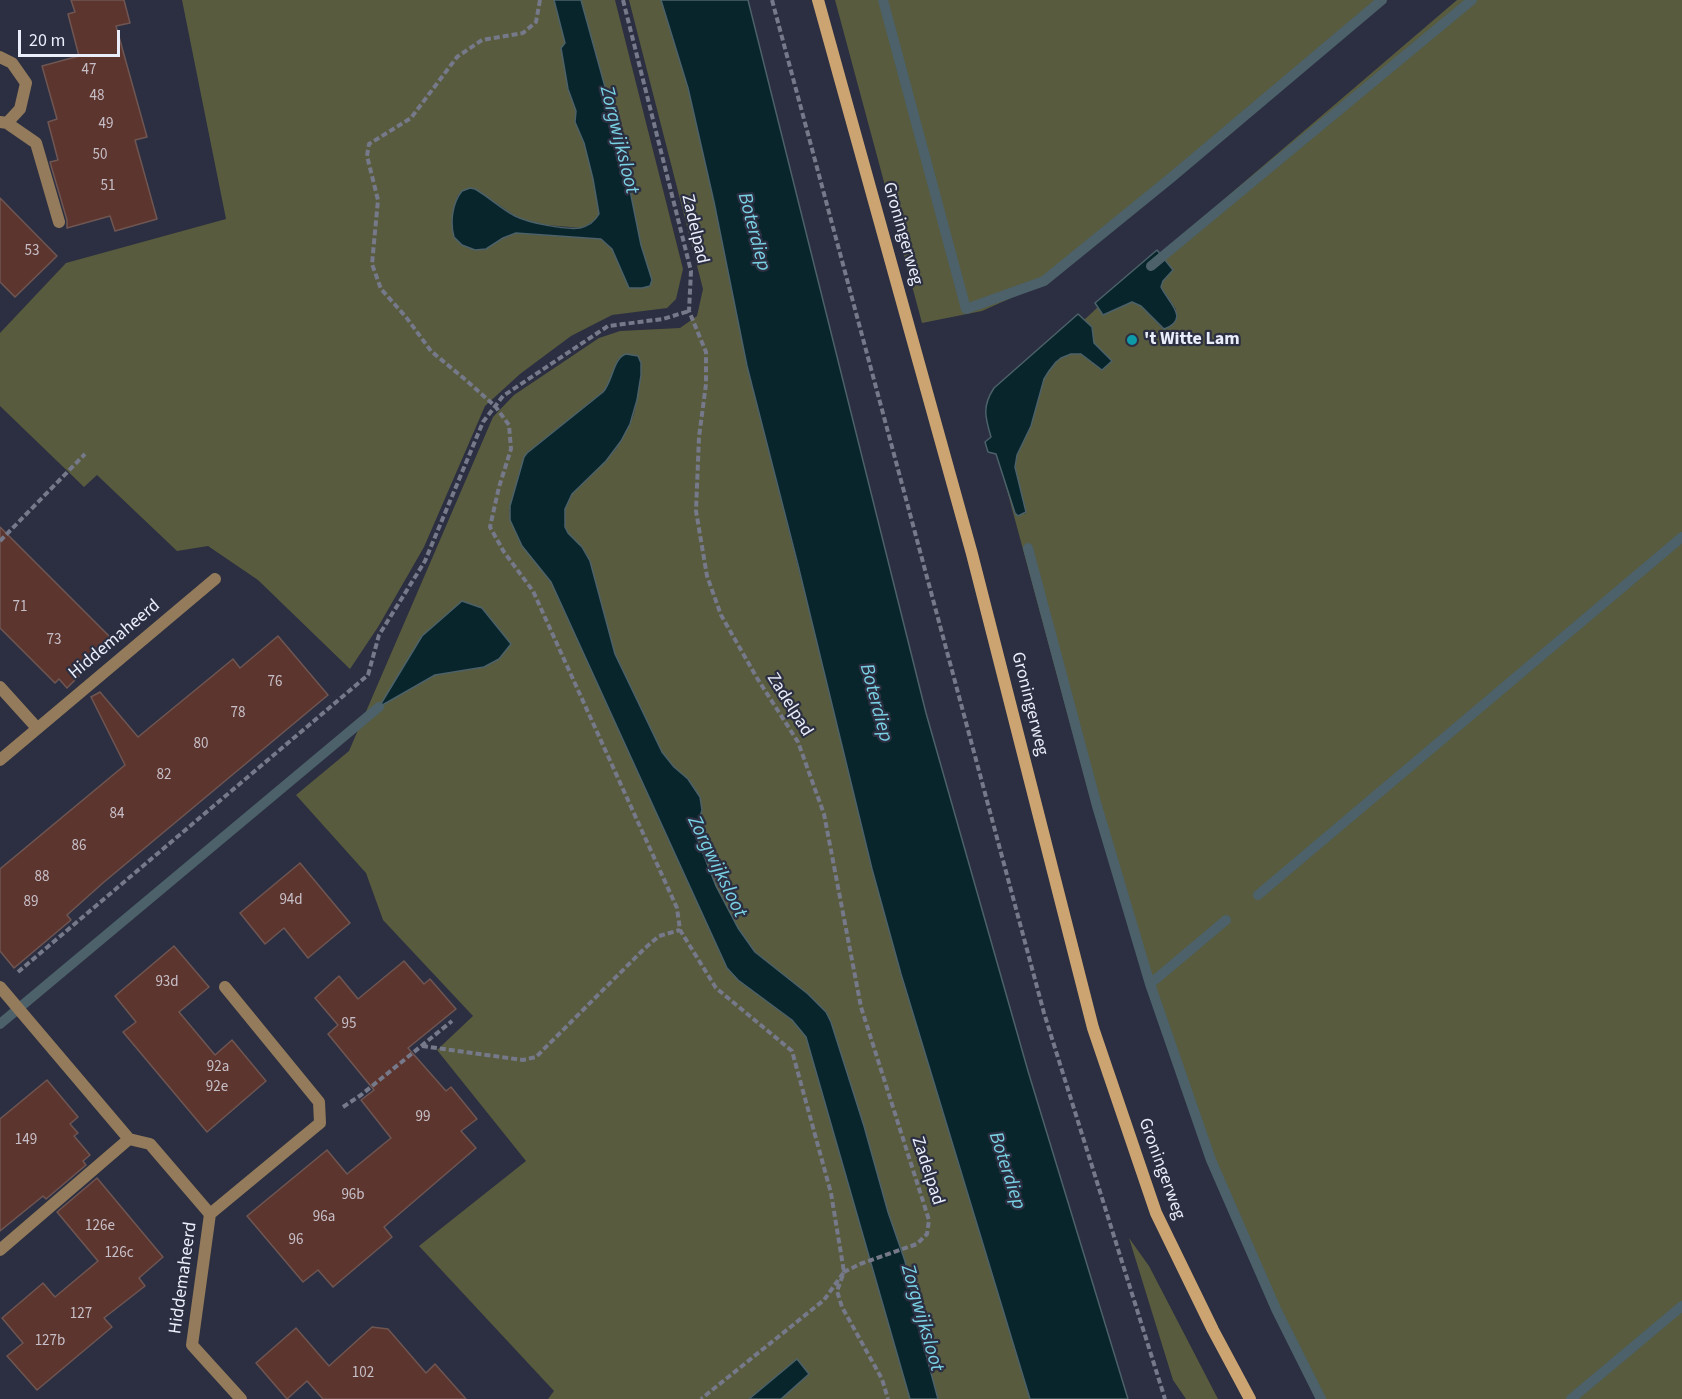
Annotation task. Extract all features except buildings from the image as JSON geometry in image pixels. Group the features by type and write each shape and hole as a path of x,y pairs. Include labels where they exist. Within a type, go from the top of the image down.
{"main road":[{"name":"Groningerweg","path":"818,0 972,554 1093,1028 1156,1213 1212,1330 1250,1399"}],"street":[{"path":"0,57 12,63 26,82 20,109 4,123 36,143 59,222"},
{"name":"Hiddemaheerd","path":"0,760 215,579"},
{"path":"0,687 37,728"},
{"name":"Hiddemaheerd","path":"0,987 129,1139 150,1144 210,1214"},
{"path":"225,987 319,1102 320,1123"},
{"name":"Hiddemaheerd","path":"241,1399 192,1345 210,1214 320,1123"},
{"path":"0,1250 129,1139"}],"path":[{"path":"540,0 536,22 523,33 482,40 457,57 411,118 369,144 367,156 378,200 372,264 381,289 406,317 431,351 495,406 509,425 511,449 490,526 504,552 533,591 677,908 680,930 716,988 792,1051 831,1193 844,1272 837,1291 842,1307 882,1379 888,1399"},
{"name":"Zadelpad","path":"622,0 691,271 689,311 706,352 706,384 699,437 696,512 707,576 721,615 757,678 798,741 824,814 861,1007 929,1220 927,1233 917,1244 844,1272"},
{"path":"772,0 1044,1013 1165,1399"},
{"path":"18,972 368,675 379,635 425,561 483,422 503,396 608,326 663,319 689,311"},
{"path":"0,541 86,454"},
{"path":"422,1046 522,1060 536,1057 644,949 659,936 680,930"},
{"path":"320,1123 361,1095 452,1021"},
{"path":"702,1399 824,1300 844,1272"}],"shaded area":[{"path":"182,0 554,0 565,43 568,89 576,111 575,122 584,143 593,179 599,214 595,220 582,228 546,225 522,219 470,188 458,195 453,211 462,245 471,249 486,249 516,233 601,239 612,249 630,288 642,288 650,286 648,269 620,141 581,0 615,0 683,269 676,299 667,308 612,315 571,336 520,374 485,406 424,547 378,627 350,669 258,580 208,546 177,551 97,475 84,487 0,406 0,333 66,263 226,219"},
{"path":"629,0 661,0 688,88 747,366 901,974 1030,1399 938,1399 905,1261 888,1212 864,1126 767,963 745,941 716,886 695,832 700,817 700,797 688,779 662,752 615,654 586,553 565,527 565,509 572,494 616,449 634,414 637,400 618,359 611,381 603,392 527,453 509,512 551,582 727,968 738,980 792,1020 806,1037 910,1399 781,1399 809,1374 797,1359 749,1399 548,1399 554,1391 419,1246 526,1161 437,1050 473,1016 383,920 366,873 296,795 349,751 493,417 514,395 599,338 620,331 680,328 697,316 703,289","holes":["483,608 484,667 435,675 380,706"]},
{"path":"835,0 1382,0 1049,281 982,311 922,323"},
{"path":"1457,0 1682,0 1682,1399 1320,1399 1232,1205 1189,1099 1092,805 1004,479 1015,513 1025,514 1015,467 1017,455 1031,426 1044,379 1056,362 1071,354 1081,354 1102,370 1111,360 1094,343 1092,328 1084,320 1098,307 1103,315 1132,302 1141,306 1164,329 1170,326 1176,309 1161,287 1163,281 1173,270 1160,254"},
{"path":"1129,1238 1149,1266 1218,1399 1186,1399 1173,1380"}],"water":[{"name":"Zorgwijksloot","path":"554,0 581,0 620,141 641,245 652,280 650,286 629,288 612,249 601,239 516,233 486,249 475,250 462,245 454,237 452,219 454,207 462,191 470,188 480,192 515,216 547,225 580,228 591,223 599,214 593,179 584,143 575,122 576,111 568,89 561,48 565,43"},
{"name":"Boterdiep","path":"661,0 748,0 926,713 1028,1071 1128,1399 1030,1399 901,974 872,869 747,366 688,88"},
{"path":"1157,250 1173,270 1163,281 1161,287 1177,315 1172,325 1164,329 1141,306 1132,302 1103,315 1095,303"},
{"path":"1078,314 1092,327 1094,343 1112,361 1102,370 1081,354 1071,354 1056,362 1044,379 1031,426 1017,455 1015,467 1026,512 1018,516 1015,513 996,454 988,452 985,442 991,437 986,406 994,388"},
{"path":"626,354 638,356 641,363 637,400 630,424 606,461 572,494 565,509 565,527 582,547 590,561 615,654 662,752 688,779 700,797 702,810 695,833 716,886 738,928 755,952 808,994 826,1012 831,1022 905,1261 938,1399 910,1399 806,1037 792,1020 738,980 727,968 551,582 522,546 510,520 510,506 524,457 603,392 618,360"},
{"path":"462,601 482,608 511,644 499,659 484,667 435,675 379,707 422,636"},
{"path":"797,1359 809,1374 781,1399 749,1399"}],"waterway":[{"path":"883,0 966,309 1044,281 1172,177 1382,0"},
{"path":"1151,266 1472,0"},
{"path":"1258,895 1682,537"},
{"path":"1028,548 1097,806 1150,984"},
{"path":"0,1024 379,707"},
{"path":"1226,920 1150,984 1211,1160 1276,1309 1321,1399"},
{"path":"1571,1399 1682,1306"}],"place":[{"name":"'t Witte Lam","path":"1132,340"}]}
